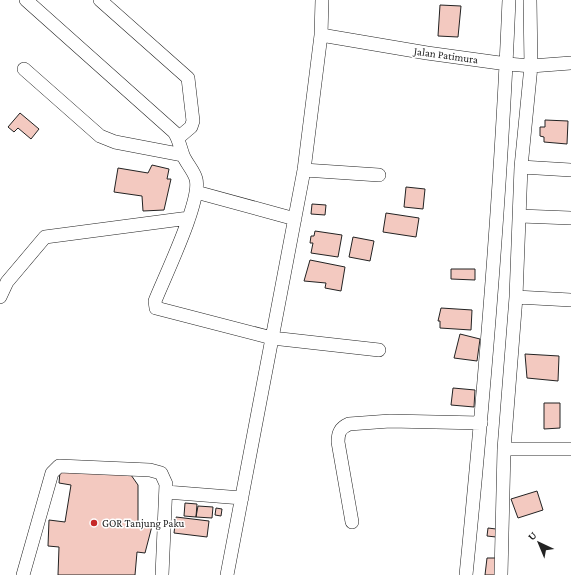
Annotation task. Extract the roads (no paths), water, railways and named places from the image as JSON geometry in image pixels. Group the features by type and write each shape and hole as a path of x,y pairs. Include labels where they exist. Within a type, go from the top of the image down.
{"street":[{"path":"26,0 174,132 178,138 183,155 196,179 196,192 189,218 155,301 156,308 272,338 379,350"},
{"path":"100,0 188,78 193,121 191,127 178,138"},
{"path":"227,575 304,170 322,35 322,0"},
{"path":"466,575 481,423 507,64 509,0"},
{"path":"501,575 504,449 516,297 521,167 531,66 530,0"},
{"name":"Jalan Patimura","path":"322,35 427,53 507,64 531,66 571,63"},
{"path":"24,69 100,136 115,142 183,155"},
{"path":"521,167 571,170"},
{"path":"304,170 380,175"},
{"path":"196,192 295,218"},
{"path":"520,216 571,218"},
{"path":"0,297 7,282 44,237 189,218"},
{"path":"516,297 571,300"},
{"path":"352,522 338,442 339,431 343,427 349,424 390,421 481,423"},
{"path":"504,449 571,449"},
{"path":"24,575 52,473 56,467 59,466 154,471 164,477 166,492 162,575"},
{"path":"166,492 242,498"}],"place":[{"name":"GOR Tanjung Paku","path":"94,523"}]}
